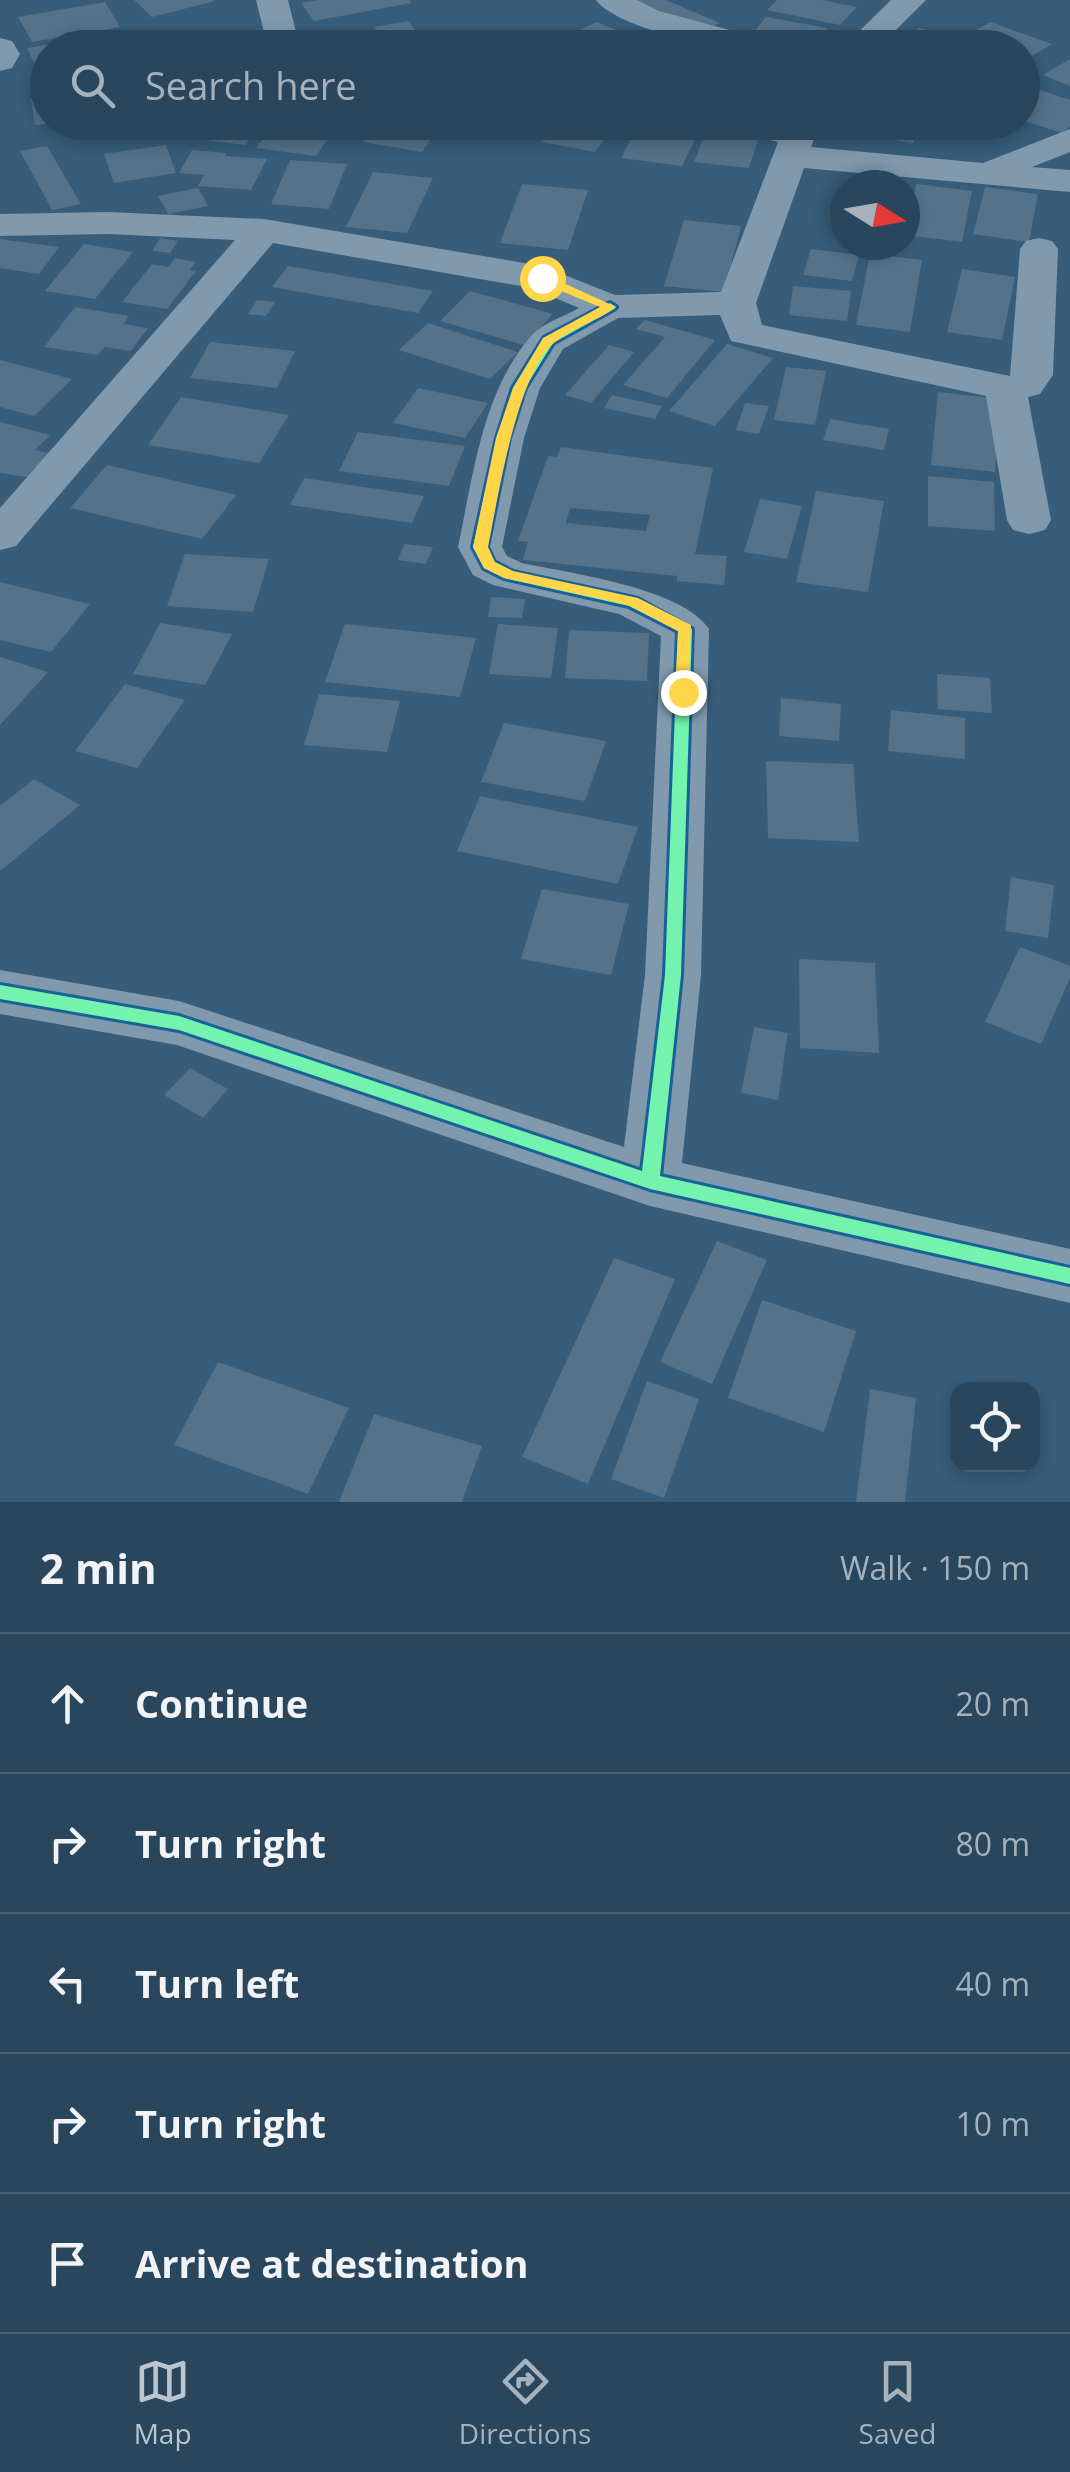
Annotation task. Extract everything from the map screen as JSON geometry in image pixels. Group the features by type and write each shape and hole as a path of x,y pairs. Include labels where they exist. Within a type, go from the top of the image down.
{"street":[{"path":"274,0 280,30"},
{"path":"612,0 648,18 692,30"},
{"path":"878,30 910,0"},
{"path":"0,48 4,54 0,61"},
{"path":"795,140 736,303 745,333 1006,390 1025,385 1033,375 1038,249"},
{"path":"808,140 1070,181"},
{"path":"988,171 1070,140"},
{"path":"0,225 108,223 264,230 542,278 610,307 736,303"},
{"path":"0,536 264,230"},
{"path":"610,307 548,340 520,388 503,438 480,547 490,565 509,575 633,602 685,629 673,975 650,1180"},
{"path":"1006,390 1030,520"},
{"path":"0,992 179,1023 650,1180 1070,1276"}],"building":[{"path":"134,0 215,0 215,1 152,17"},
{"path":"633,0 666,0 720,23 701,30"},
{"path":"777,0 822,0 857,7 840,25 767,10"},
{"path":"105,2 120,27 30,30 30,38 18,17"},
{"path":"301,3 411,3 314,21"},
{"path":"766,17 827,28 826,30 755,30"},
{"path":"408,21 416,30 376,30 374,27"},
{"path":"597,22 616,30 580,30"},
{"path":"990,22 1013,30 977,30"},
{"path":"1040,40 1052,44 1040,51"},
{"path":"1070,59 1070,86 1043,75"},
{"path":"1040,90 1070,100 1070,127 1062,133 1040,126"},
{"path":"206,140 248,140 245,145"},
{"path":"262,140 327,140 316,156 256,148"},
{"path":"364,140 430,140 422,152"},
{"path":"544,140 604,140 595,152"},
{"path":"630,140 695,140 682,166 621,158"},
{"path":"702,140 758,140 749,168 694,162"},
{"path":"166,145 176,173 114,183 104,154"},
{"path":"47,146 81,204 52,210 20,151"},
{"path":"192,150 267,159 251,190 198,186 204,175 179,173"},
{"path":"290,160 347,164 329,209 271,204"},
{"path":"373,172 433,178 407,233 346,227"},
{"path":"522,184 588,190 568,250 500,243"},
{"path":"920,184 972,191 962,242 920,237"},
{"path":"985,187 1038,194 1029,242 973,234"},
{"path":"198,188 208,206 168,214 158,196"},
{"path":"684,220 741,226 724,292 664,286"},
{"path":"160,238 178,241 170,253 152,251"},
{"path":"0,239 59,247 39,274 0,268"},
{"path":"84,244 133,252 95,299 45,291"},
{"path":"811,249 830,251 830,260 858,260 852,281 803,275"},
{"path":"175,258 196,262 190,270 196,271 167,309 122,302 152,264 168,267"},
{"path":"869,260 922,260 910,332 856,325"},
{"path":"288,266 433,291 418,313 272,287"},
{"path":"962,269 1015,277 1002,340 947,332"},
{"path":"793,286 851,291 847,321 789,315"},
{"path":"470,291 553,314 524,345 440,321"},
{"path":"257,300 275,302 266,316 248,314"},
{"path":"75,307 129,316 123,324 148,328 131,351 105,347 98,355 44,347"},
{"path":"645,320 715,340 667,398 623,385 665,337 636,329"},
{"path":"428,323 518,352 490,379 399,350"},
{"path":"210,342 295,351 277,388 190,378"},
{"path":"727,344 773,358 715,426 669,411"},
{"path":"609,345 634,352 591,403 565,395"},
{"path":"0,360 72,379 34,416 0,407"},
{"path":"786,367 826,371 815,425 774,420"},
{"path":"418,388 488,403 465,438 393,423"},
{"path":"938,392 1001,399 995,472 931,465"},
{"path":"612,395 662,406 655,419 604,408"},
{"path":"181,397 289,415 259,463 148,445"},
{"path":"745,403 769,406 759,434 736,430"},
{"path":"830,419 889,429 884,450 823,440"},
{"path":"0,422 50,435 35,450 55,455 32,478 0,473"},
{"path":"358,432 465,446 449,486 339,471"},
{"path":"561,447 713,468 695,554 727,556 724,585 677,581 677,576 523,560 528,542 518,541 548,456 557,457","holes":["570,508 650,515 646,531 566,523"]},
{"path":"107,465 236,495 202,539 70,508"},
{"path":"928,476 994,482 995,531 928,526"},
{"path":"304,478 424,496 412,523 290,505"},
{"path":"816,491 884,501 868,592 796,582"},
{"path":"760,499 802,506 787,559 744,552"},
{"path":"404,544 433,547 426,564 398,560"},
{"path":"185,554 269,559 253,612 167,606"},
{"path":"0,582 90,604 51,652 0,640"},
{"path":"491,597 525,599 522,618 488,617"},
{"path":"160,623 232,634 205,685 133,674"},
{"path":"345,624 476,638 460,697 325,682"},
{"path":"498,624 558,628 551,678 489,674"},
{"path":"569,630 649,633 647,681 565,678"},
{"path":"0,657 48,672 0,725"},
{"path":"937,674 990,678 992,713 938,709"},
{"path":"125,684 185,700 137,768 75,751"},
{"path":"319,694 400,701 387,752 304,745"},
{"path":"781,698 841,704 839,741 779,736"},
{"path":"891,710 965,718 965,759 888,751"},
{"path":"504,723 606,741 585,801 481,782"},
{"path":"766,761 853,764 859,842 768,838"},
{"path":"34,779 80,805 0,871 0,806"},
{"path":"480,796 638,827 618,884 457,851"},
{"path":"1011,877 1054,885 1048,938 1005,931"},
{"path":"542,889 629,904 611,975 521,959"},
{"path":"1020,947 1070,966 1070,978 1041,1044 985,1022"},
{"path":"799,959 875,963 879,1053 800,1048"},
{"path":"754,1027 788,1033 778,1100 741,1093"},
{"path":"190,1068 228,1089 203,1118 164,1095"},
{"path":"717,1241 767,1260 712,1384 660,1362"},
{"path":"614,1258 675,1279 588,1484 522,1457"},
{"path":"762,1300 856,1331 824,1432 728,1398"},
{"path":"218,1362 349,1408 308,1494 174,1445"},
{"path":"647,1381 699,1399 664,1498 611,1479"},
{"path":"870,1389 916,1398 905,1502 856,1502"},
{"path":"374,1414 482,1446 462,1502 339,1502"}],"cycle path":[{"path":"610,307 548,341 519,388 503,438 480,547 489,565 509,575 633,602 685,629 673,975 650,1181"},
{"path":"0,992 179,1023 650,1181 1070,1276"}],"route":[{"path":"542,278 610,307 548,340 520,388 503,438 480,547 490,565 509,575 633,602 685,629 683,692"}]}
